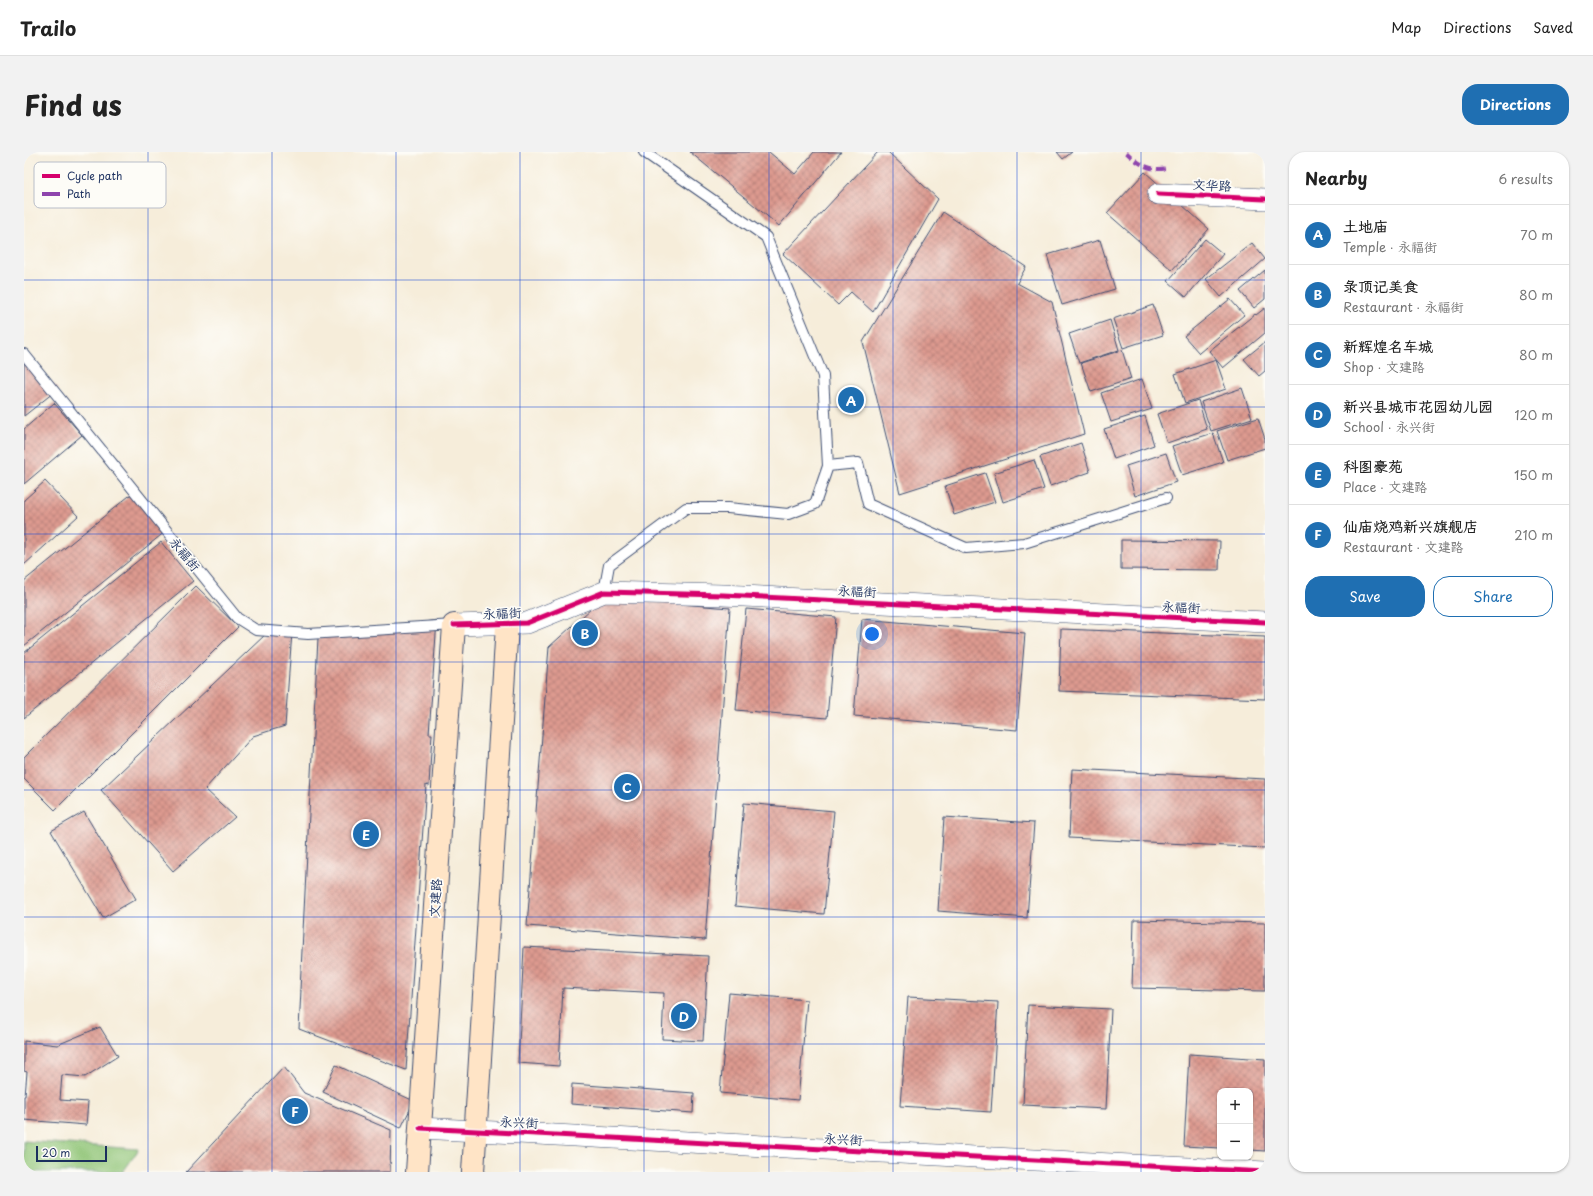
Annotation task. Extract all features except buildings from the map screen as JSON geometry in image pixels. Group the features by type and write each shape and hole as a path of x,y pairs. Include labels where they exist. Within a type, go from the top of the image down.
{"main road":[{"name":"文建路","path":"417,1172 454,625"},
{"path":"473,1172 507,625"}],"street":[{"name":"文华路","path":"1158,194 1265,199"},
{"name":"永福街","path":"454,625 507,625 527,623 604,592 723,596 1265,622"},
{"name":"永兴街","path":"420,1128 1265,1172"}],"lane":[{"path":"604,592 609,565 686,508 728,508 788,514 814,504 828,466 823,376 766,237 644,152"},
{"name":"永福街","path":"24,354 237,618 256,630 308,634 454,625"},
{"path":"828,466 858,463 868,504 966,548 1024,543 1166,498"}],"green space":[{"path":"24,1141 139,1149 123,1172 24,1172"}],"marked path":[{"path":"1126,152 1139,163 1149,168 1167,168"}],"cycle path":[{"path":"1158,194 1265,199"},
{"path":"454,625 527,623 604,592 723,595 1265,622"},
{"path":"420,1128 1265,1172"}],"place":[{"name":"土地庙","path":"851,400"},
{"name":"录顶记美食","path":"585,633"},
{"name":"新辉煌名车城","path":"627,787"},
{"name":"科图豪苑","path":"366,834"},
{"name":"新兴县城市花园幼儿园","path":"684,1016"},
{"name":"仙庙烧鸡新兴旗舰店","path":"295,1111"}]}
